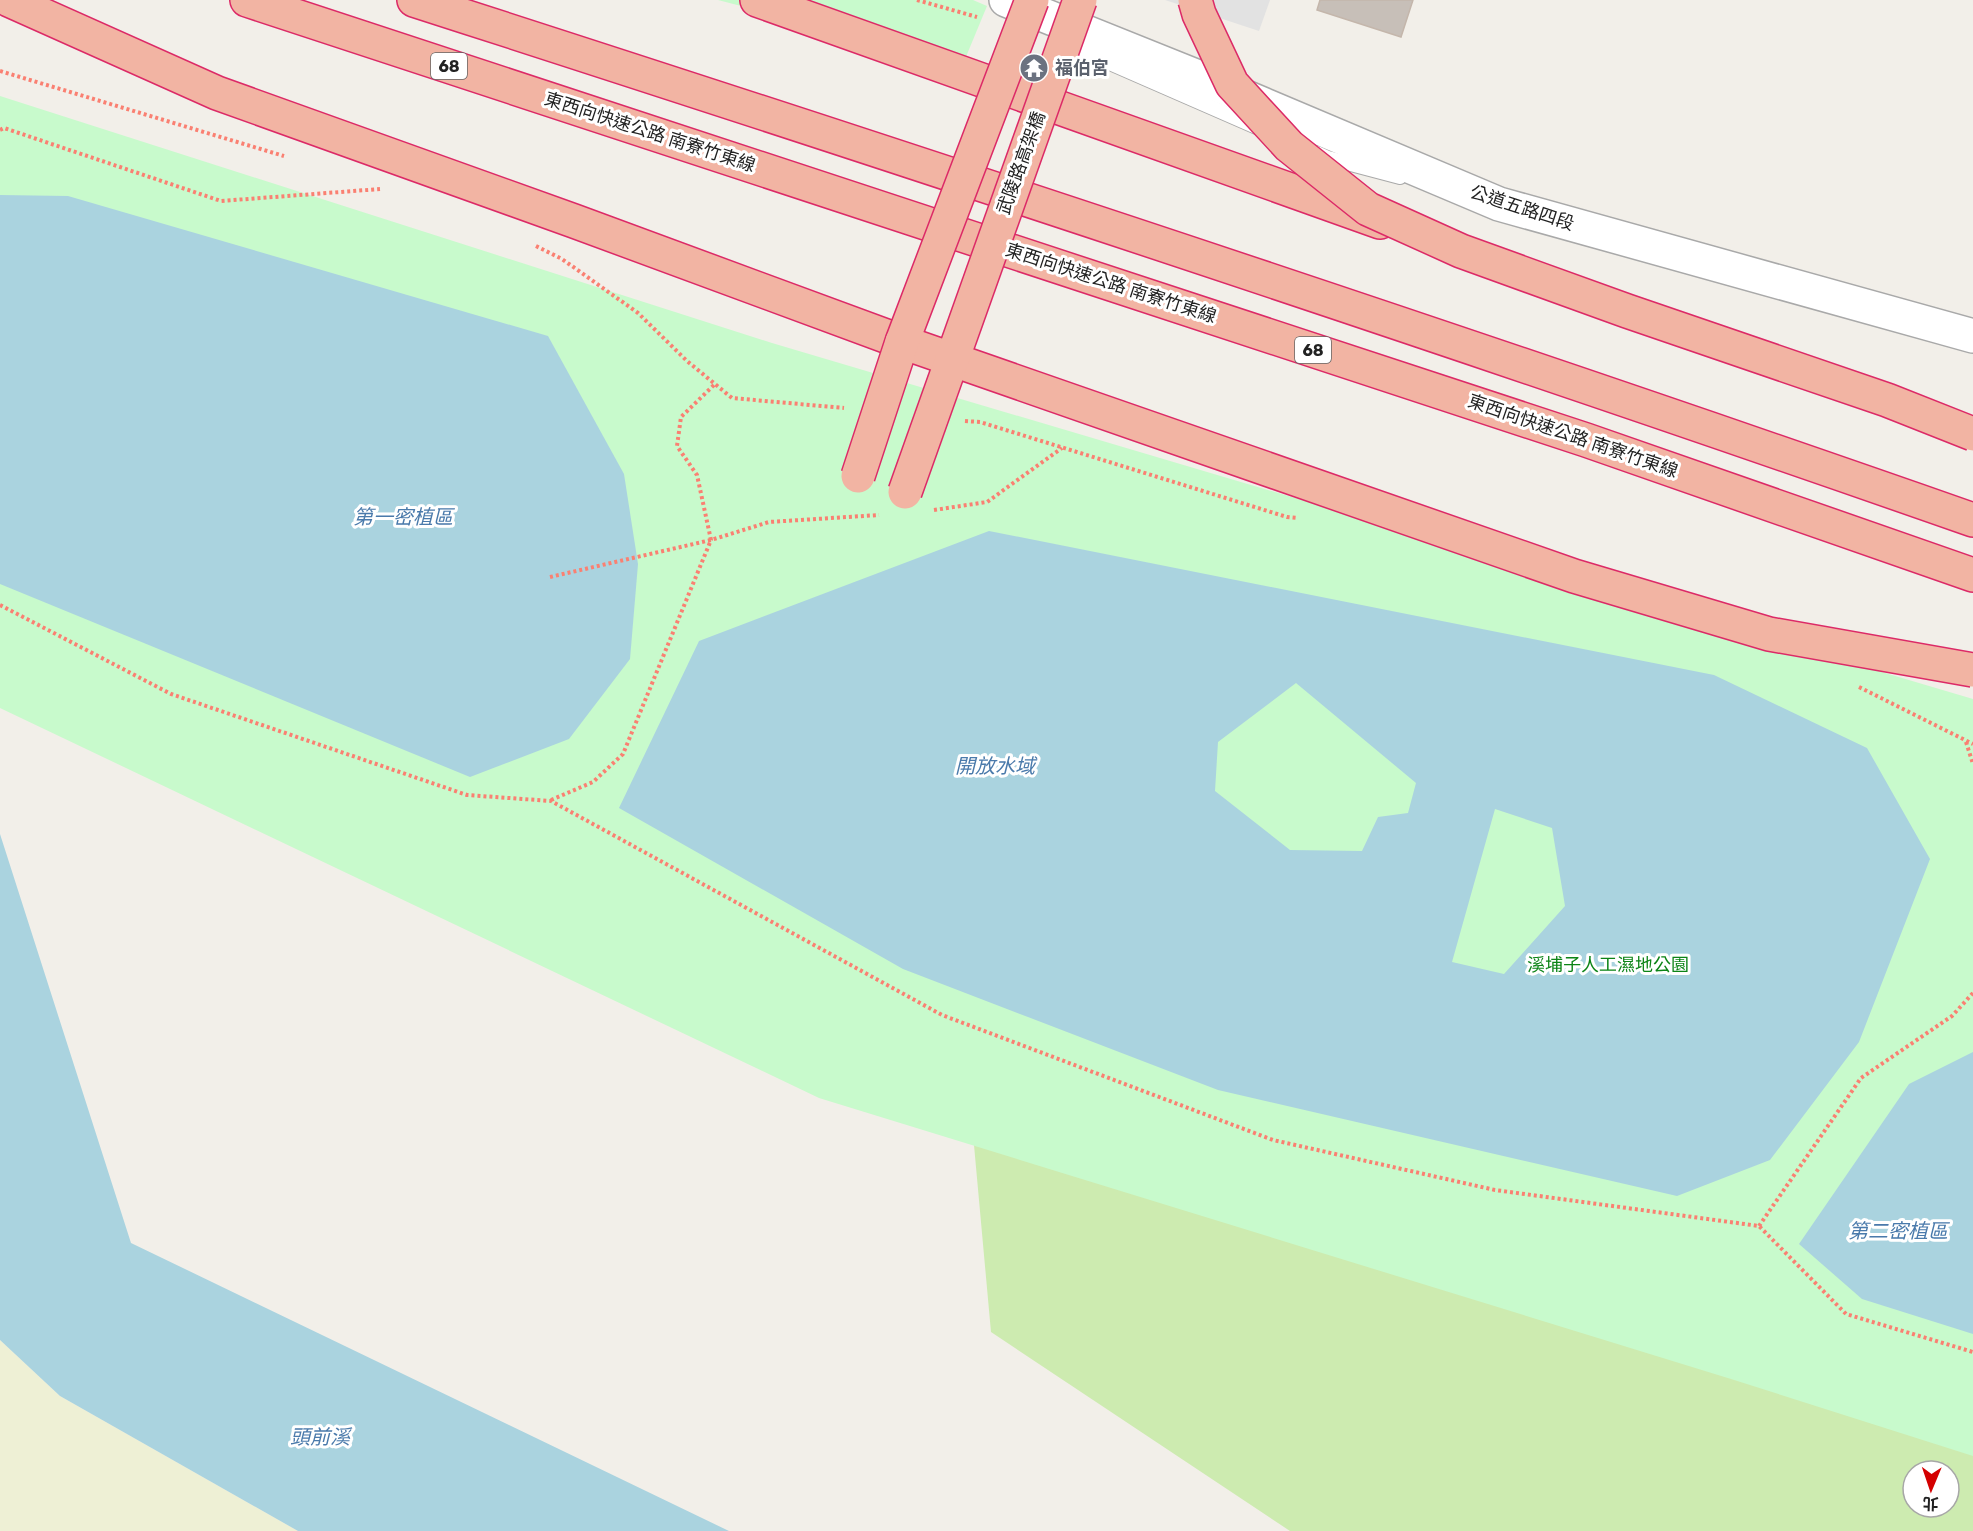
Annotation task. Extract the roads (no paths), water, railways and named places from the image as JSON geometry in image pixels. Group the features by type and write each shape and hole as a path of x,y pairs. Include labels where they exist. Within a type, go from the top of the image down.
{"highway":[{"path":"9,0 216,93 574,221 951,360 1574,576 1769,634 1973,670"},
{"name":"東西向快速公路 南寮竹東線","path":"247,0 1586,440 1973,575"},
{"path":"414,0 1654,408 1973,520"},
{"path":"757,0 1627,311 1887,400 1973,434"},
{"path":"1195,0 1199,14 1232,84 1289,146 1368,209 1461,251"},
{"path":"858,476 902,342 1000,86 1057,11"},
{"name":"武陵路高架橋","path":"896,503 951,360 1043,102 1057,11"}],"street":[{"name":"公道五路四段","path":"1006,0 1057,11"},
{"name":"公道五路四段","path":"1019,0 1057,11 1203,78 1499,204 1973,336"}],"water":[{"name":"第一密植區","path":"0,195 68,196 548,336 624,474 638,564 630,659 569,739 470,777 0,584"},
{"name":"開放水域","path":"989,531 1714,675 1867,748 1930,859 1859,1042 1770,1160 1677,1196 1218,1090 903,969 619,808 699,641","holes":["1296,683 1416,783 1408,813 1378,817 1362,851 1290,850 1215,791 1218,742","1495,809 1552,828 1565,906 1504,974 1452,962"]},
{"name":"頭前溪","path":"0,834 131,1243 729,1531 298,1531 60,1396 0,1340"},
{"name":"第二密植區","path":"1973,1052 1973,1334 1862,1299 1799,1244 1909,1084"}],"place":[{"name":"福伯宮","path":"1034,68"}],"park label":[{"name":"溪埔子人工濕地公園","path":"1608,965"}]}
